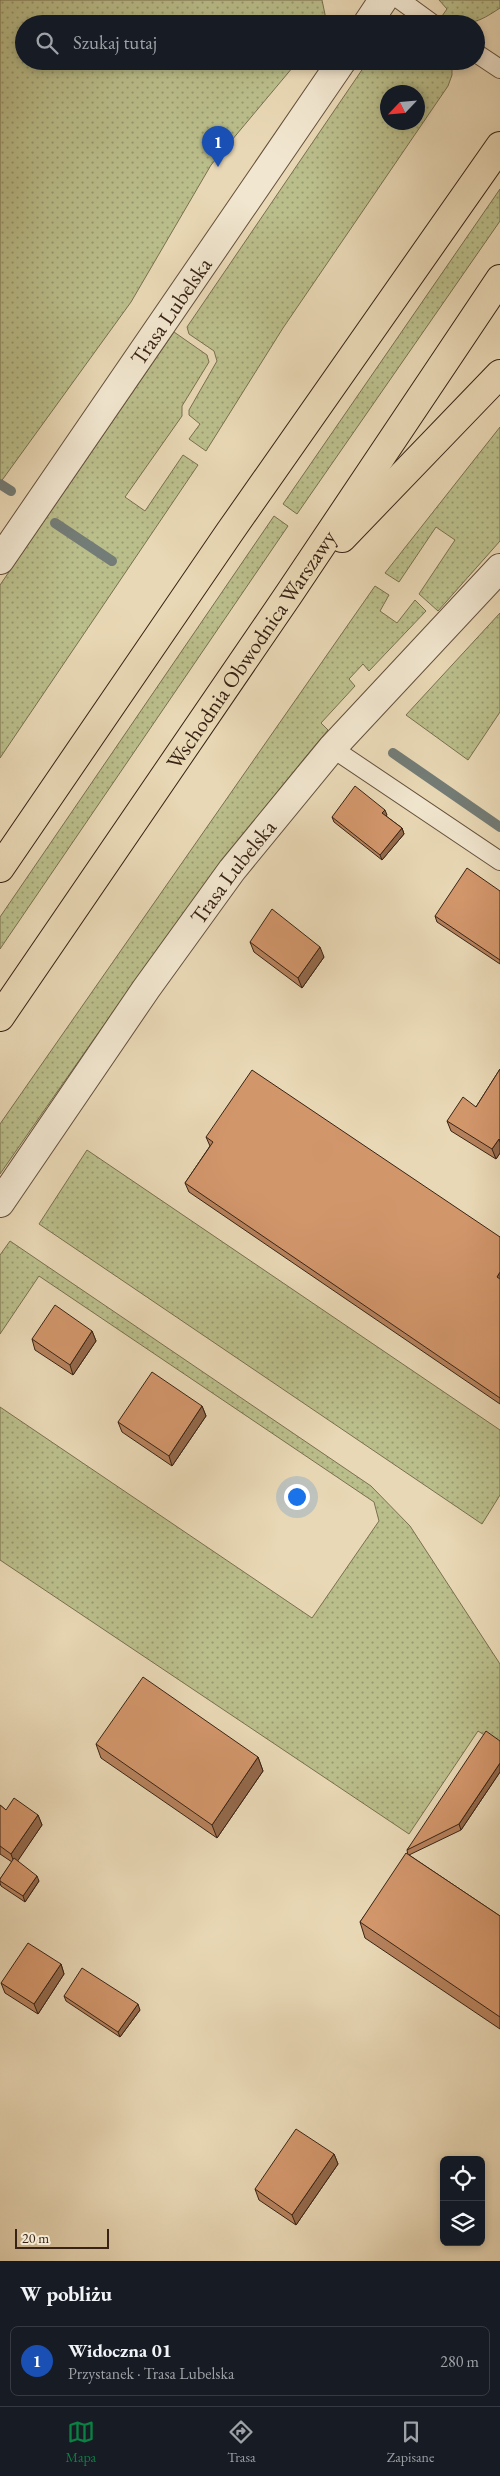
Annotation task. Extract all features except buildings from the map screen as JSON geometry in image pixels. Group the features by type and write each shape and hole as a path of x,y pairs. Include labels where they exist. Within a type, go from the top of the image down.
{"highway":[{"path":"0,868 229,532 500,146"},
{"name":"Wschodnia Obwodnica Warszawy","path":"0,1017 289,594 500,279"},
{"path":"289,594 500,374"}],"street":[{"path":"373,15 384,0"},
{"name":"Trasa Lubelska","path":"0,560 336,70"},
{"name":"Trasa Lubelska","path":"0,1203 146,989 226,878 332,748 500,568"}],"lane":[{"path":"400,0 421,15"},
{"path":"485,59 500,70"},
{"path":"332,748 500,861"}],"green space":[{"path":"0,0 322,0 325,15 15,15 15,70 290,70 211,165 131,302 0,483"},
{"path":"439,0 500,0 500,8 485,17 485,15 443,15 447,9"},
{"path":"362,70 452,70 448,86 425,120 425,85 380,85 380,130 418,130 283,328 206,451 189,439 200,424 189,415 189,410 217,361 214,351 189,334 187,327"},
{"path":"500,189 500,221 297,514 283,504"},
{"path":"174,332 207,355 209,362 182,406 182,416 125,497 145,511 183,455 198,465 0,758 0,585"},
{"path":"500,427 500,541 438,611 419,594 455,540 436,527 399,582 385,573"},
{"path":"274,516 288,526 0,949 0,917"},
{"path":"375,586 389,595 380,611 397,623 415,600 426,611 369,671 363,664 349,679 355,686 321,723 328,730 241,838 159,948 0,1174 0,1124"},
{"path":"500,613 500,712 468,760 406,715"},
{"path":"87,1150 500,1430 500,1495 482,1524 39,1224"},
{"path":"10,1241 371,1486 410,1526 500,1664 500,1745 478,1731 409,1834 0,1560 0,1407 312,1618 379,1521 374,1502 39,1276 0,1334 0,1255"}],"waterway":[{"path":"0,484 11,491"},
{"path":"55,523 112,561"},
{"path":"393,753 500,827"}],"place":[{"name":"Widoczna 01","path":"218,167"}]}
